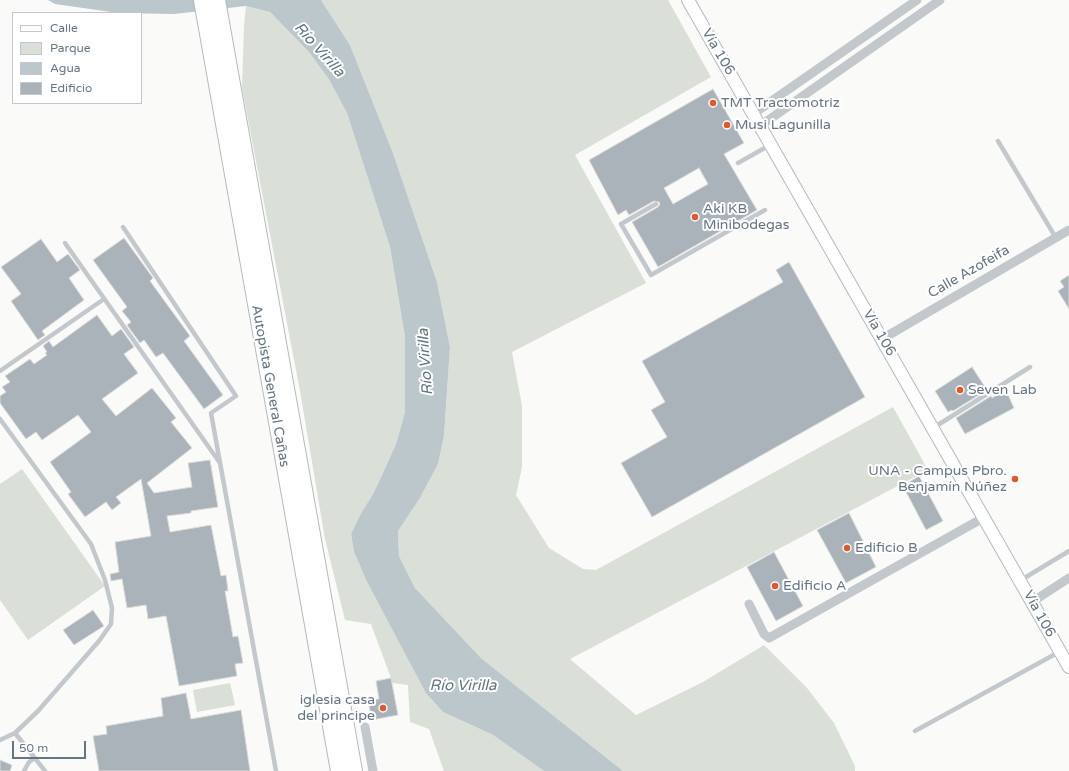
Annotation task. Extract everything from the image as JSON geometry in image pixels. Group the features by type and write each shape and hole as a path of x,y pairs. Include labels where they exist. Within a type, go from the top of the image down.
{"highway":[{"name":"Autopista General Cañas","path":"202,0 229,109 354,771"},
{"name":"Autopista General Cañas","path":"217,0 229,109 339,771"}],"main road":[{"name":"Vía 106","path":"688,0 1069,667"}],"street":[{"path":"753,114 917,0"},
{"path":"760,126 936,1"},
{"path":"843,51 850,62"},
{"name":"Calle Azofeifa","path":"882,339 1069,230"},
{"path":"749,604 764,634 769,638 983,518"},
{"path":"1032,602 1069,578"},
{"path":"366,727 373,771"}],"lane":[{"path":"998,141 1056,238"},
{"path":"738,163 770,145"},
{"path":"656,204 621,224 651,275 765,210"},
{"path":"123,227 236,396 211,413 276,771"},
{"path":"65,243 221,464"},
{"path":"0,371 104,299"},
{"path":"933,428 1030,367"},
{"path":"0,419 91,544 105,580 112,608 111,624 99,641 38,711 15,733 0,740"},
{"path":"1020,580 1069,552"},
{"path":"915,731 1060,651"},
{"path":"15,733 45,771"},
{"path":"24,771 29,762 35,758"}],"green space":[{"path":"321,0 668,0 711,77 575,155 646,283 512,352 522,406 522,467 516,495 549,548 583,569 596,570 893,407 928,470 570,659 636,715 703,682 764,645 807,688 834,723 855,766 855,771 623,771 481,658 415,588 399,556 398,531 420,498 438,464 444,436 450,347 437,282 393,153 350,45"},
{"path":"246,6 270,12 309,52 330,79 347,113 390,247 405,337 405,412 396,444 373,494 360,515 351,534 354,552 367,582 426,692 443,712 493,735 544,771 444,771 429,729 410,722 408,685 392,683 371,624 345,620 325,539 300,391 242,88"},
{"path":"22,469 105,586 28,640 0,600 0,484"},
{"path":"230,683 235,705 197,712 193,690"}],"water":[{"name":"Río Virilla","path":"48,0 321,0 350,45 393,153 437,282 450,347 444,436 438,464 420,498 398,531 399,556 415,588 481,658 623,771 544,771 493,735 443,712 426,693 367,582 354,552 351,534 360,515 373,494 396,444 405,412 405,337 390,247 347,113 329,79 309,52 270,12 246,6 174,14 142,13 142,12 111,12 55,4"}],"building":[{"path":"713,89 744,143 724,154 757,210 658,267 632,222 658,207 660,204 659,202 654,201 629,215 626,210 618,215 589,160","holes":["699,168 708,184 673,204 664,188"]},
{"path":"124,238 153,278 150,281 190,336 184,341 223,395 204,409 163,353 156,357 144,340 140,343 127,325 131,322 122,311 127,307 93,260"},
{"path":"41,239 57,262 68,254 80,270 69,278 84,300 42,331 45,335 38,340 11,301 21,294 1,267"},
{"path":"789,262 865,397 652,517 621,463 667,437 651,410 665,402 642,361 783,282 776,270"},
{"path":"1069,275 1069,309 1058,291 1064,287 1060,281"},
{"path":"97,315 112,336 121,329 134,347 124,354 138,373 102,399 116,416 152,388 176,418 171,422 192,448 147,483 154,493 192,487 188,463 210,460 218,507 191,511 191,513 167,516 170,532 211,525 221,576 226,575 228,591 225,591 233,637 238,636 243,663 235,664 237,676 179,686 166,616 148,619 146,605 127,608 122,579 111,581 110,574 119,572 115,542 151,536 141,479 116,497 121,503 112,510 106,502 85,517 68,494 71,492 50,462 91,432 78,415 42,440 36,432 26,439 0,403 0,396 6,392 2,387 10,382 5,376 30,359 34,364 47,355 45,353 47,352 43,346 49,341 53,347"},
{"name":"Seven Lab","path":"972,367 987,390 953,411 948,412 935,391"},
{"path":"1006,390 1014,408 965,434 956,418 991,396 992,398"},
{"path":"919,476 943,521 926,530 903,486"},
{"name":"Edificio B","path":"849,513 876,567 846,583 817,530"},
{"name":"Edificio A","path":"774,552 803,606 776,621 747,567"},
{"path":"93,610 104,626 74,645 63,630"},
{"name":"iglesia casa del principe","path":"391,678 398,715 372,720 368,700 379,699 376,681"},
{"path":"186,693 191,719 241,710 250,771 99,771 93,736 107,734 106,726 163,716 161,698"},
{"path":"0,760 12,765 10,771 0,771"}],"place":[{"name":"TMT Tractomotriz","path":"713,103"},
{"name":"Musi Lagunilla","path":"727,125"},
{"name":"Aki KB Minibodegas","path":"695,217"},
{"name":"Seven Lab","path":"960,390"},
{"name":"UNA - Campus Pbro. Benjamín Núñez","path":"1015,479"},
{"name":"Edificio B","path":"847,548"},
{"name":"Edificio A","path":"775,586"},
{"name":"iglesia casa del principe","path":"383,708"}]}
